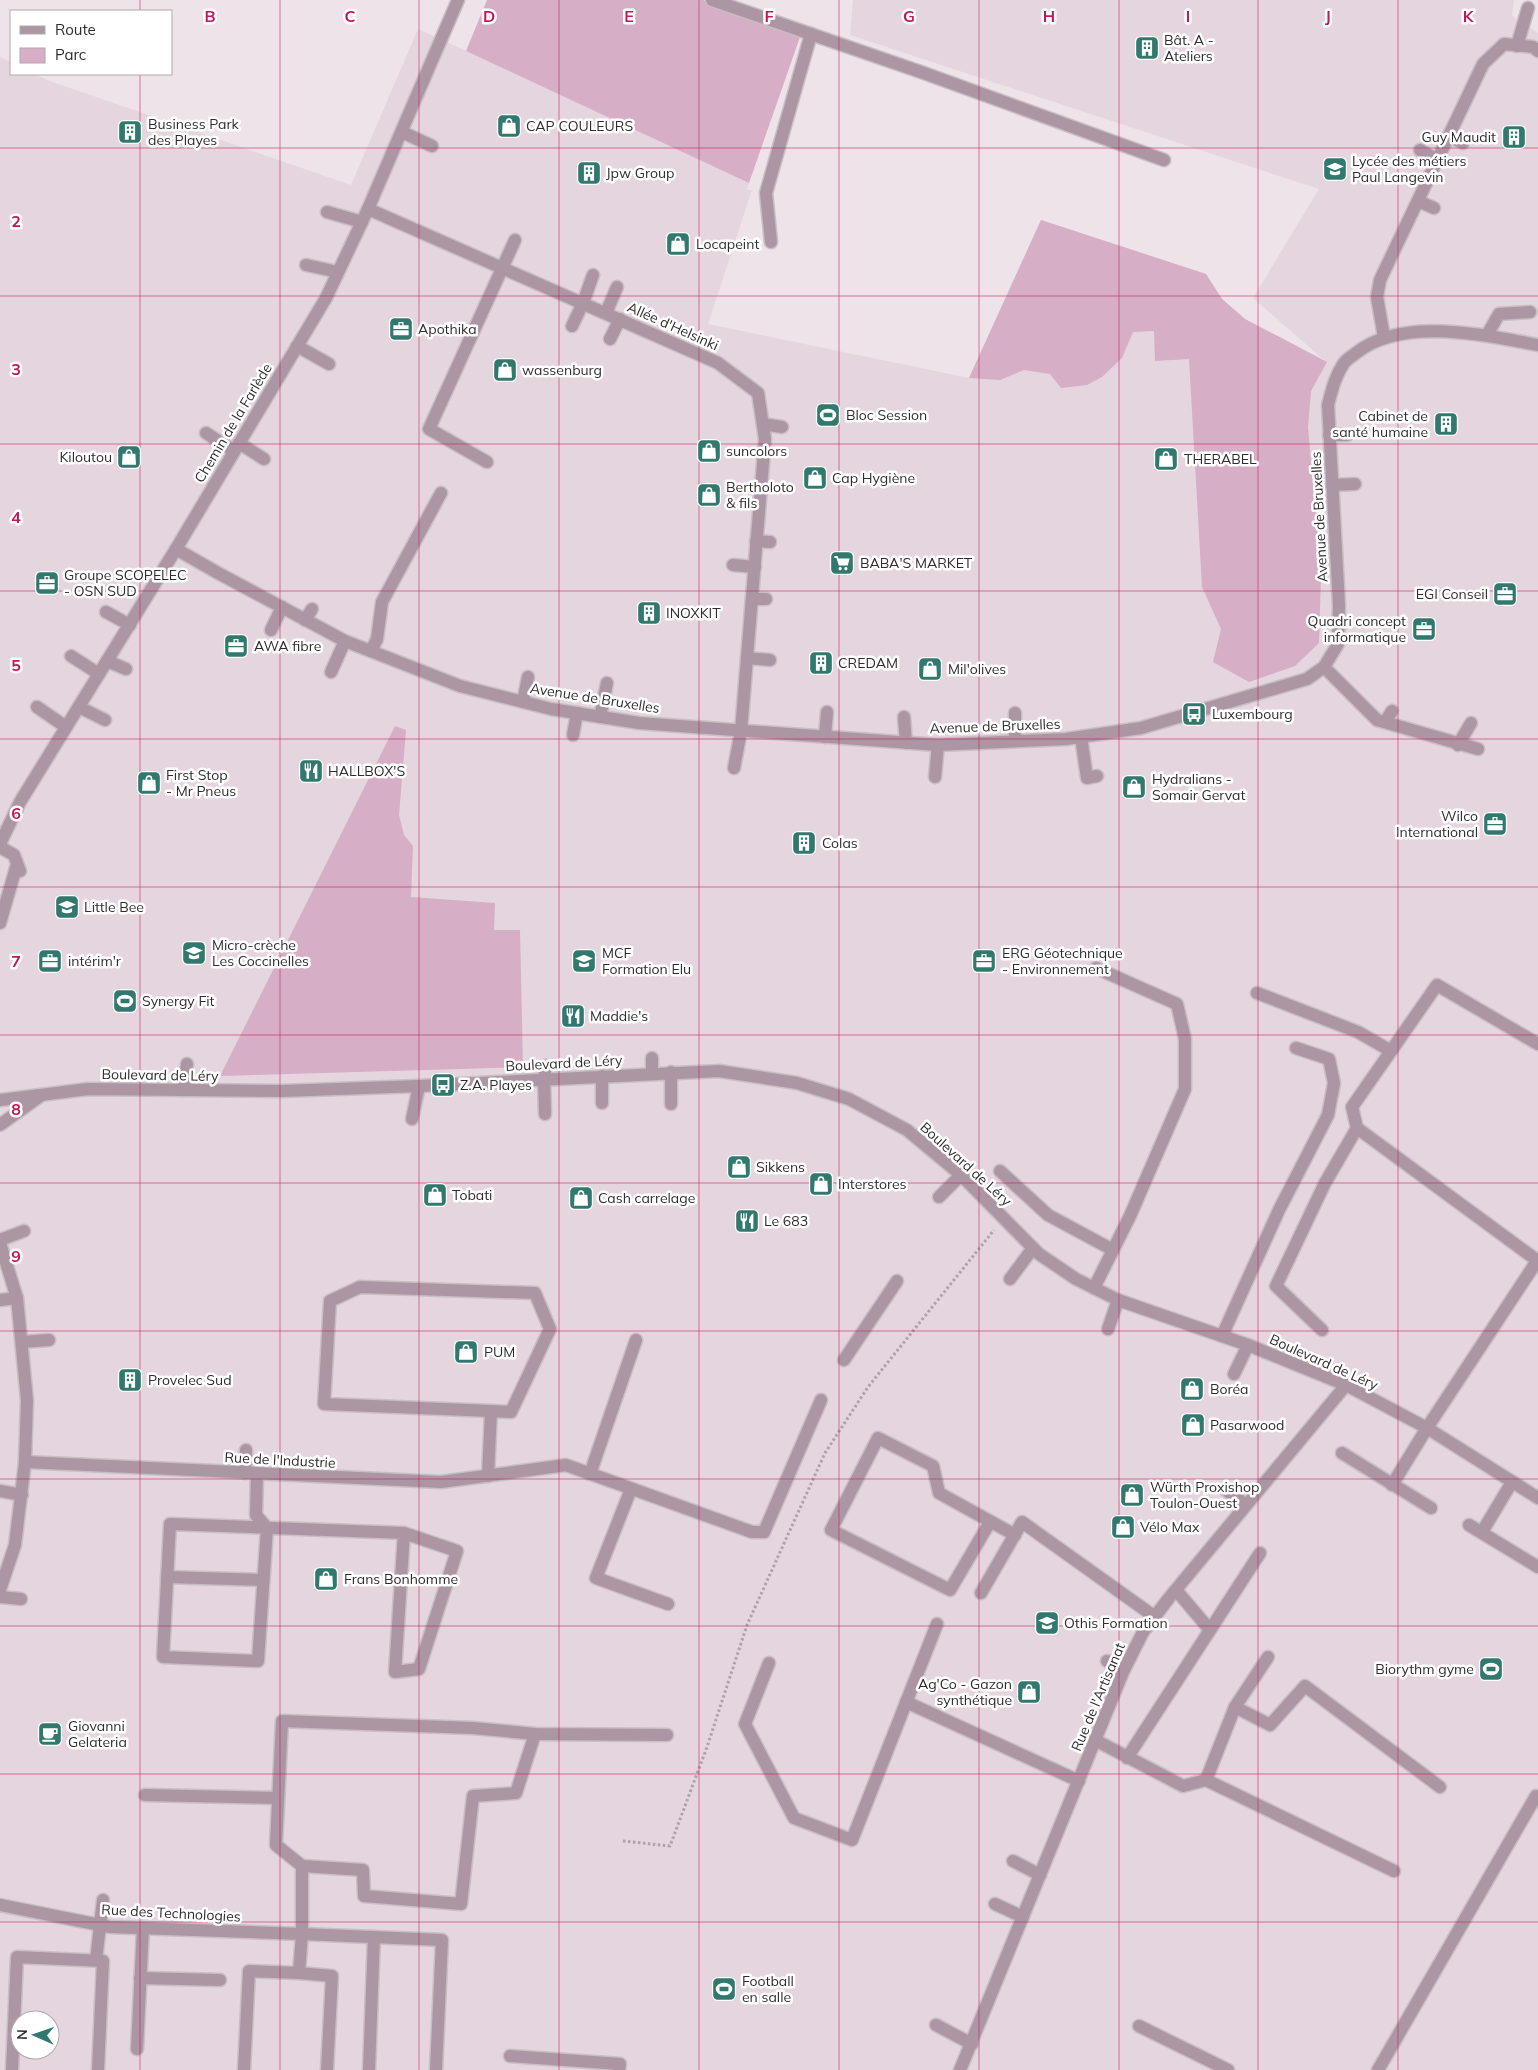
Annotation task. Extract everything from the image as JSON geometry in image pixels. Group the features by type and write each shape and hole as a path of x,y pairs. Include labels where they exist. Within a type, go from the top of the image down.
{"street":[{"name":"Chemin de la Farlède","path":"0,845 20,802 130,626 326,298 368,209 458,0"},
{"path":"712,0 1025,108 1164,160"},
{"path":"1517,46 1528,8"},
{"path":"771,242 766,193 811,34"},
{"path":"1384,337 1377,297 1380,280 1483,64 1504,44 1533,48 1538,51"},
{"path":"402,132 432,146"},
{"path":"1449,136 1463,143"},
{"path":"1420,150 1437,160"},
{"path":"1418,201 1434,208"},
{"name":"Allée d'Helsinki","path":"368,209 718,363 758,393 765,439 741,731 734,768"},
{"path":"327,212 362,222"},
{"path":"487,462 429,429 515,240"},
{"path":"306,265 338,272"},
{"path":"572,326 593,275"},
{"path":"606,313 617,287"},
{"path":"1488,335 1499,314 1530,312"},
{"path":"610,339 620,319"},
{"name":"Avenue de Bruxelles","path":"176,548 282,607 308,614 345,641 460,686 551,709 639,723 938,745 1081,737 1141,728 1194,714 1307,679 1324,667 1338,644 1339,605 1328,405 1334,381 1345,361 1365,346 1384,337 1411,332 1488,335 1519,346 1538,345"},
{"path":"297,346 329,364"},
{"path":"763,424 782,427"},
{"path":"206,433 264,458"},
{"path":"1329,434 1347,435"},
{"path":"1332,485 1355,484"},
{"path":"371,651 377,639 382,602 441,494"},
{"path":"756,541 770,542"},
{"path":"733,565 754,567"},
{"path":"752,599 766,599"},
{"path":"271,630 282,607"},
{"path":"106,612 130,626"},
{"path":"332,672 345,641"},
{"path":"71,656 99,674"},
{"path":"747,658 770,660"},
{"path":"107,661 126,669"},
{"path":"1324,667 1377,720 1389,717 1458,745 1478,749"},
{"path":"523,702 528,677"},
{"path":"600,717 607,683"},
{"path":"37,707 66,727"},
{"path":"79,707 105,720"},
{"path":"825,737 827,712"},
{"path":"573,735 577,713"},
{"path":"1015,714 1015,742"},
{"path":"904,717 906,743"},
{"path":"1458,745 1471,723"},
{"path":"1081,737 1087,778 1097,776"},
{"path":"936,776 938,745"},
{"path":"0,845 14,855 19,869 0,923"},
{"path":"1094,1288 1130,1216 1186,1089 1185,1039 1177,1004 1096,968"},
{"path":"1392,1484 1538,1261 1357,1128 1352,1107 1437,985 1538,1044"},
{"path":"1258,993 1358,1032 1391,1051"},
{"path":"1222,1336 1279,1210 1328,1115 1334,1083 1330,1059 1296,1048"},
{"path":"652,1058 652,1073"},
{"path":"184,1090 187,1064"},
{"path":"545,1114 544,1079 546,1066"},
{"name":"Boulevard de Léry","path":"0,1100 88,1089 282,1091 419,1086 671,1072 719,1071 797,1083 849,1100 906,1130 961,1175 1039,1254 1076,1279 1118,1300 1248,1345 1346,1386 1427,1428 1537,1496"},
{"path":"671,1072 671,1104"},
{"path":"602,1076 602,1103"},
{"path":"412,1119 419,1086"},
{"name":"Boulevard de Léry","path":"0,1125 43,1094"},
{"path":"1322,1330 1276,1286 1326,1183 1357,1128"},
{"path":"1000,1171 1048,1215 1113,1250"},
{"path":"939,1197 961,1175"},
{"path":"0,1590 15,1545 25,1462 27,1400 16,1298 0,1242 24,1231"},
{"path":"1010,1279 1033,1248"},
{"path":"844,1360 897,1281"},
{"path":"360,1288 535,1292 550,1329 511,1412 491,1411 324,1404 330,1301 360,1288"},
{"path":"0,1300 16,1298"},
{"path":"1108,1329 1118,1300"},
{"path":"22,1342 49,1340"},
{"path":"590,1474 636,1340"},
{"path":"1234,1374 1248,1345"},
{"name":"Rue de l'Artisanat","path":"960,2070 1124,1669 1144,1632 1176,1590 1346,1386"},
{"name":"Rue de l'Industrie","path":"25,1462 441,1482 566,1465 752,1532 764,1532 821,1400"},
{"path":"488,1476 491,1411"},
{"path":"990,1522 950,1590 831,1530 878,1438 933,1466 939,1493 1015,1535"},
{"path":"246,1450 256,1515 267,1528 258,1661 163,1657 170,1524 267,1528 404,1532 457,1551 419,1669 395,1672 404,1532"},
{"path":"1342,1453 1431,1508"},
{"path":"1482,1532 1512,1482"},
{"path":"631,1488 596,1578 668,1604"},
{"path":"1226,1490 1246,1505"},
{"path":"0,1491 22,1495"},
{"path":"981,1593 1022,1522 1155,1617"},
{"path":"1469,1525 1538,1567"},
{"path":"1127,1758 1260,1553"},
{"path":"167,1577 263,1580"},
{"path":"1176,1590 1210,1630"},
{"path":"0,1597 21,1599"},
{"path":"769,1663 745,1724 794,1818 852,1840 937,1624"},
{"path":"1206,1780 1235,1707 1268,1657"},
{"path":"1107,1660 1124,1669"},
{"path":"1235,1707 1270,1725 1306,1686 1440,1787"},
{"path":"906,1702 1079,1781"},
{"path":"535,1734 516,1793 473,1796 462,1904 364,1896 363,1870 302,1866 276,1845 282,1721 473,1728 535,1734 667,1735"},
{"path":"1095,1740 1183,1786 1206,1780 1394,1871"},
{"path":"145,1795 278,1798"},
{"path":"1378,2070 1536,1796 1538,1797"},
{"path":"1013,1861 1040,1875"},
{"path":"299,1973 302,1934 302,1866"},
{"path":"96,1960 103,1900"},
{"path":"995,1904 1023,1917"},
{"name":"Rue des Technologies","path":"0,1905 101,1925 442,1940 436,2070"},
{"path":"137,2049 143,1928"},
{"path":"369,2070 374,1937"},
{"path":"12,2070 17,1957 104,1961 98,2070"},
{"path":"244,2070 249,1971 332,1976 327,2070"},
{"path":"140,1978 220,1980"},
{"path":"936,2024 972,2044"},
{"path":"1139,2026 1228,2070"},
{"path":"510,2056 620,2064 619,2070"}],"path":[{"path":"623,1841 670,1846 707,1747 747,1625 825,1453 868,1387 1004,1218"}],"shaded area":[{"path":"853,0 1514,0 1512,16 1538,33 1538,2070 0,2070 0,57 10,62 10,75 37,75 351,185 418,29 674,146 749,183 747,190 752,190 708,324 969,378 1041,220 1206,274 1222,299 1245,319 1324,360 1253,298 1319,189 850,35"}],"green space":[{"path":"487,0 703,0 800,37 749,183 466,51"},
{"path":"1041,220 1206,274 1222,299 1245,319 1327,362 1311,391 1308,427 1321,575 1319,643 1295,666 1249,682 1213,662 1221,629 1202,587 1189,359 1155,361 1154,331 1133,332 1122,358 1102,377 1087,385 1061,388 1050,374 1024,370 1000,380 969,378"},
{"path":"395,726 406,730 399,815 404,835 413,846 411,897 495,903 494,930 520,930 523,1067 220,1076"}],"place":[{"name":"Bât. A - Ateliers","path":"1147,48"},
{"name":"CAP COULEURS","path":"509,126"},
{"name":"Business Park des Playes","path":"130,132"},
{"name":"Guy Maudit","path":"1514,137"},
{"name":"Lycée des métiers Paul Langevin","path":"1335,169"},
{"name":"Jpw Group","path":"589,173"},
{"name":"Locapeint","path":"678,244"},
{"name":"Apothika","path":"401,329"},
{"name":"wassenburg","path":"505,370"},
{"name":"Bloc Session","path":"828,415"},
{"name":"Cabinet de santé humaine","path":"1446,424"},
{"name":"suncolors","path":"709,451"},
{"name":"Kiloutou","path":"129,457"},
{"name":"THERABEL","path":"1166,459"},
{"name":"Cap Hygiène","path":"815,478"},
{"name":"Bertholoto & fils","path":"709,495"},
{"name":"BABA'S MARKET","path":"842,563"},
{"name":"Groupe SCOPELEC - OSN SUD","path":"47,583"},
{"name":"EGI Conseil","path":"1505,594"},
{"name":"INOXKIT","path":"649,613"},
{"name":"Quadri concept informatique","path":"1424,629"},
{"name":"AWA fibre","path":"236,646"},
{"name":"CREDAM","path":"821,663"},
{"name":"Mil'olives","path":"930,669"},
{"name":"Luxembourg","path":"1194,714"},
{"name":"HALLBOX'S","path":"311,771"},
{"name":"First Stop - Mr Pneus","path":"149,783"},
{"name":"Hydralians - Somair Gervat","path":"1134,787"},
{"name":"Wilco International","path":"1495,824"},
{"name":"Colas","path":"804,843"},
{"name":"Little Bee","path":"67,907"},
{"name":"Micro-crèche Les Coccinelles","path":"194,953"},
{"name":"intérim'r","path":"50,961"},
{"name":"MCF Formation Elu","path":"584,961"},
{"name":"ERG Géotechnique - Environnement","path":"984,961"},
{"name":"Synergy Fit","path":"125,1001"},
{"name":"Maddie's","path":"573,1016"},
{"name":"Z.A. Playes","path":"443,1085"},
{"name":"Sikkens","path":"739,1167"},
{"name":"Interstores","path":"821,1184"},
{"name":"Tobati","path":"435,1195"},
{"name":"Cash carrelage","path":"581,1198"},
{"name":"Le 683","path":"747,1221"},
{"name":"PUM","path":"466,1352"},
{"name":"Provelec Sud","path":"130,1380"},
{"name":"Boréa","path":"1192,1389"},
{"name":"Pasarwood","path":"1193,1425"},
{"name":"Würth Proxishop Toulon-Ouest","path":"1132,1495"},
{"name":"Vélo Max","path":"1123,1527"},
{"name":"Frans Bonhomme","path":"326,1579"},
{"name":"Othis Formation","path":"1047,1623"},
{"name":"Biorythm gyme","path":"1491,1669"},
{"name":"Ag'Co - Gazon synthétique","path":"1029,1692"},
{"name":"Giovanni Gelateria","path":"50,1734"},
{"name":"Football en salle","path":"724,1989"}]}
